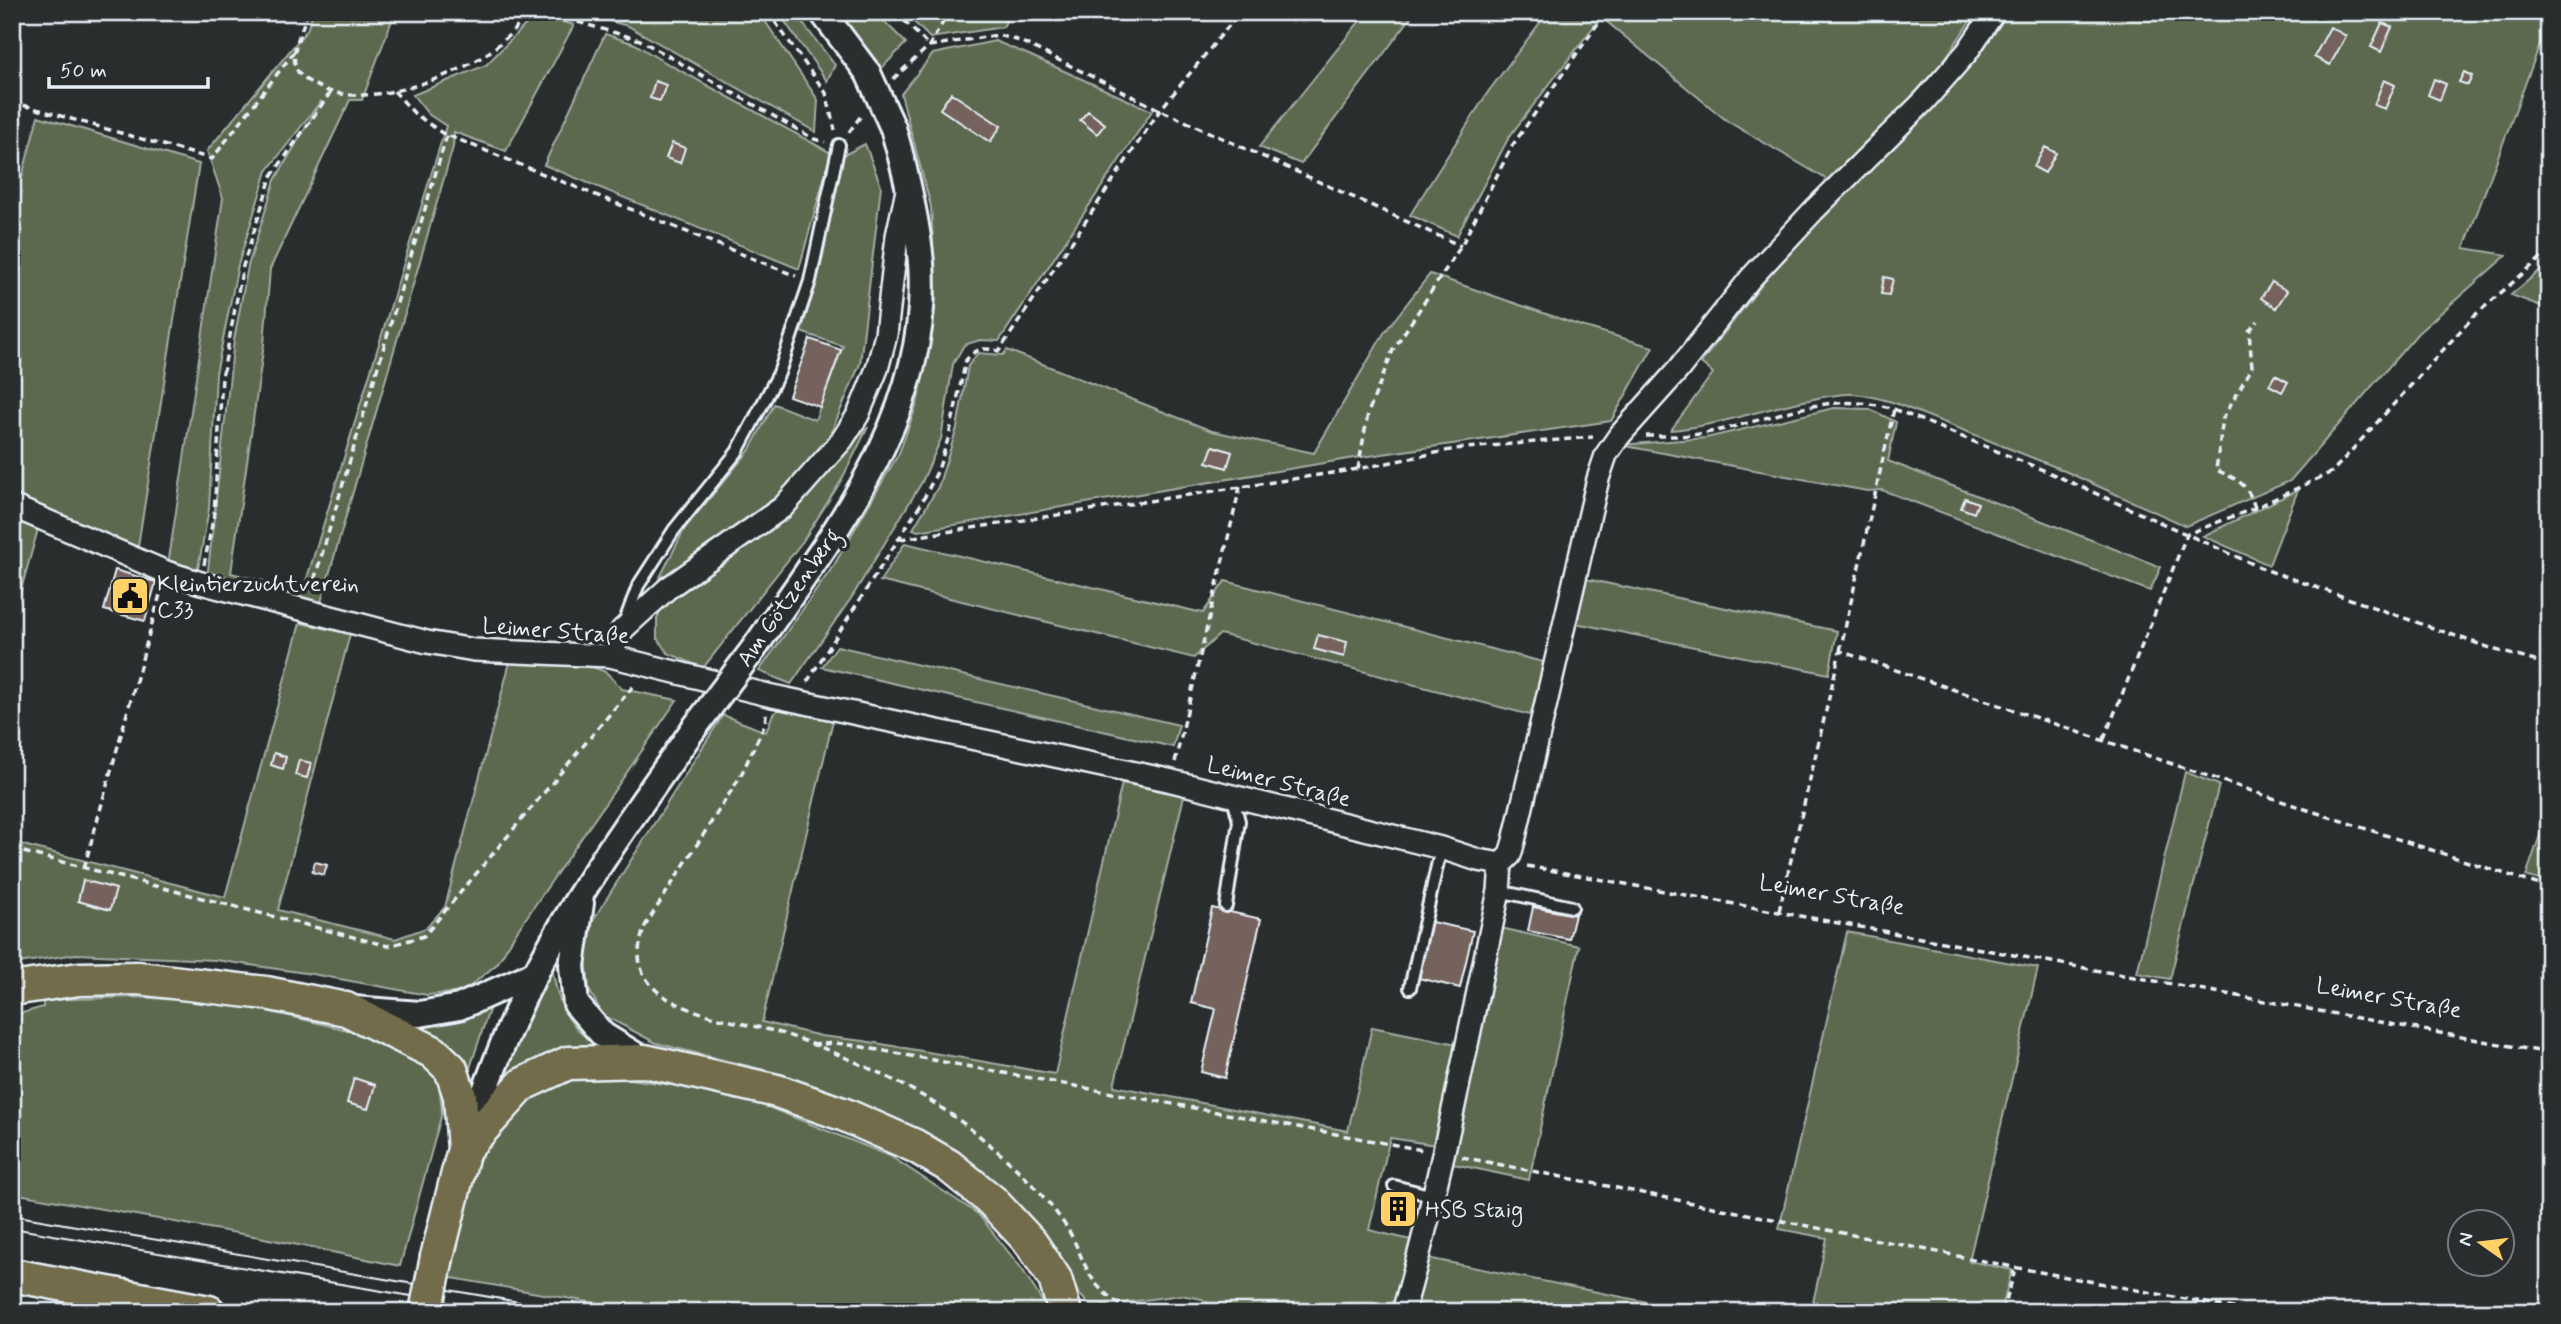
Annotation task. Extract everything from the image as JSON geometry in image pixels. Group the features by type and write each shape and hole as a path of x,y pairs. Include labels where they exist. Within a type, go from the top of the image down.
{"main road":[{"path":"12,989 79,979 138,978 266,993 346,1009 433,1052 452,1069 460,1096 464,1149 426,1312"},
{"path":"464,1149 523,1084 568,1063 645,1061 777,1091 845,1115 915,1146 949,1166 992,1201 1031,1243 1055,1279 1065,1312"},
{"path":"12,1275 209,1312"}],"street":[{"name":"Am Götzenberg","path":"464,1149 494,1062 536,973 583,890 860,494 903,398 914,354 921,267 909,183 893,128 868,73 822,12"},
{"path":"1403,1312 1444,1154 1499,891 1501,864 1510,855 1514,841 1598,479 1606,455 1750,279 1814,210 1924,101 1967,52 1994,12"},
{"path":"610,656 622,630 668,588 783,507 842,440 858,415 877,369 886,335 897,236 909,183"},
{"name":"Leimer Straße","path":"12,506 166,572 427,642 474,650 610,656 795,701 1168,780 1501,864"},
{"path":"583,890 572,966 576,1003 603,1035 645,1061"},
{"path":"346,1009 420,1014 460,1007 536,973"}],"lane":[{"path":"622,630 638,586 652,563 674,530 737,452 779,373 810,281 839,145"},
{"path":"1226,906 1239,821 1233,798"},
{"path":"1409,988 1441,848"},
{"path":"1499,891 1572,907"},
{"path":"1394,1186 1433,1196"}],"path":[{"path":"12,102 212,159 294,52 308,12"},
{"path":"294,52 295,66 303,79 330,93 354,97 394,91 437,78 486,54 515,31 530,12"},
{"path":"543,12 640,40 814,139 839,145 826,93 768,12"},
{"path":"896,12 929,46"},
{"path":"929,46 949,12"},
{"path":"795,701 921,504 938,470 949,436 966,360 973,352 983,347 999,351 1160,110 1240,12"},
{"path":"1358,468 1368,413 1393,350 1461,246 1512,146 1606,12"},
{"path":"929,46 998,35 1020,41 1160,110 1461,246"},
{"path":"394,91 414,113 447,135 810,281"},
{"path":"201,583 214,514 222,378 243,267 271,177 330,93"},
{"path":"305,610 447,135"},
{"path":"2104,739 2187,534 2255,508 2332,472 2474,316 2549,251"},
{"path":"2255,508 2250,492 2240,481 2216,470 2223,418 2252,367 2249,331 2258,321"},
{"path":"900,539 1358,468 1455,449 1619,436 1703,434 1830,402 1856,401 1894,408 2296,581 2549,666"},
{"path":"1779,911 1894,408"},
{"path":"1168,780 1179,751 1240,487"},
{"path":"84,867 166,572"},
{"path":"1840,651 2305,809 2549,888"},
{"path":"12,849 388,946 424,936 650,666"},
{"path":"768,695 765,724 740,777 645,926 639,944 639,964 648,982 660,993 684,1006 812,1045 902,1084 943,1109 994,1149 1038,1191 1066,1226 1094,1281 1130,1312"},
{"name":"Leimer Straße","path":"1501,864 1516,864 1779,911 2549,1053"},
{"path":"812,1045 858,1046 1444,1154 2013,1267 2255,1312"},
{"path":"2003,1312 2014,1273 2013,1267"}],"green space":[{"path":"313,12 395,12 362,100 350,100 270,269 264,344 231,573 303,591 446,126 428,114 413,95 486,65 535,15 574,25 506,151 454,132 453,147 319,609 207,579 234,340 248,266 275,180 321,101 267,171 238,265 216,374 209,509 197,574 168,565 223,198 207,151 307,30"},
{"path":"576,12 759,12 818,100 816,132 628,26"},
{"path":"778,12 794,12 835,65 827,81"},
{"path":"836,12 875,12 906,43 881,69"},
{"path":"904,12 1011,12 1003,27 930,38"},
{"path":"1367,12 1415,12 1301,164 1259,147"},
{"path":"1548,12 1976,12 1943,62 1833,183 1727,121 1601,17 1509,137 1457,236 1410,215 1488,92"},
{"path":"2004,12 2549,12 2549,20 2464,248 2507,255 2418,333 2290,481 2186,526 2058,468 1895,403 1869,396 1828,396 1705,425 1671,430 1713,373 1701,363 1786,254"},
{"path":"605,34 635,44 831,153 799,269 544,165"},
{"path":"995,41 1152,111 999,341 980,340 964,345 953,364 941,439 922,482 852,597 791,684 759,671 834,565 899,453 917,404 930,347 936,297 931,207 901,94 933,54"},
{"path":"38,116 199,164 137,552 12,499 12,215"},
{"path":"865,144 881,186 860,364 827,442 780,494 743,525 657,583 685,528 749,451 774,404 815,420 843,346 801,332 821,266 842,156"},
{"path":"2549,263 2549,309 2511,295"},
{"path":"1430,274 1575,324 1653,347 1611,421 1348,459 918,531 913,529 938,487 957,428 968,366 978,353 1003,355 1007,350 1212,431 1314,453 1384,333"},
{"path":"1834,408 1870,409 1896,422 1888,461 2161,567 2150,591 1882,490 1867,491 1620,445 1706,438"},
{"path":"868,427 841,481 803,541 703,668 668,653 657,638 657,619 666,596 788,512"},
{"path":"2298,490 2269,565 2203,536"},
{"path":"12,519 38,529 12,622"},
{"path":"905,543 1203,613 1225,581 1547,663 1534,716 1220,634 1194,658 880,581"},
{"path":"1581,578 1837,631 1829,674 1570,622"},
{"path":"300,623 350,634 278,910 395,939 426,928 445,907 510,662 590,666 606,672 622,689 677,700 497,964 463,992 427,995 215,960 76,954 12,964 12,842 225,897"},
{"path":"837,646 1179,725 1173,747 822,667"},
{"path":"781,708 833,720 762,1022 821,1036 1055,1074 1122,783 1184,796 1114,1086 1348,1131 1372,1027 1457,1044 1436,1145 1390,1138 1369,1230 1415,1241 1392,1312 1220,1312 1202,1299 1181,1295 1092,1307 1079,1294 1041,1233 863,1106 784,1075 656,1043 603,1015 589,990 586,957 593,920 723,715 766,732 773,714"},
{"path":"2185,772 2219,785 2170,979 2137,973"},
{"path":"2549,809 2549,883 2526,876"},
{"path":"1501,928 1579,946 1529,1180 1449,1163"},
{"path":"1847,932 2038,968 1969,1261 2012,1270 2001,1312 1811,1312 1827,1238 1779,1229"},
{"path":"551,962 565,1012 579,1031 601,1050 550,1056 527,1063 502,1076"},
{"path":"137,997 243,1005 368,1035 417,1059 439,1080 442,1113 400,1266 259,1237 12,1193 12,1016 43,1007 43,1000"},
{"path":"490,1007 466,1080 401,1023 447,1021"},
{"path":"574,1076 608,1076 686,1087 763,1105 890,1156 978,1214 1022,1269 1049,1312 646,1312 446,1277 460,1218 479,1160 506,1118 525,1096"},
{"path":"1427,1258 1697,1312 1434,1312 1417,1308"}],"building":[{"path":"2382,23 2392,27 2381,52 2371,47"},
{"path":"2330,27 2346,36 2330,65 2314,57"},
{"path":"2464,72 2472,76 2468,85 2459,82"},
{"path":"2434,79 2446,84 2440,100 2428,95"},
{"path":"2384,80 2395,85 2385,109 2374,105"},
{"path":"655,81 666,85 660,101 650,98"},
{"path":"951,93 1001,126 990,142 940,109"},
{"path":"1088,111 1105,124 1097,134 1080,120"},
{"path":"672,143 685,148 680,163 666,158"},
{"path":"2045,147 2056,153 2045,173 2034,167"},
{"path":"1884,277 1893,279 1889,295 1881,294"},
{"path":"2272,282 2287,291 2276,308 2261,298"},
{"path":"810,339 841,350 820,407 789,396"},
{"path":"2275,375 2288,382 2282,392 2269,385"},
{"path":"1213,446 1232,452 1227,468 1207,462"},
{"path":"1965,498 1978,503 1974,513 1961,508"},
{"name":"Kleintierzuchtverein C33","path":"115,570 156,582 145,621 104,610"},
{"path":"1318,635 1347,642 1344,657 1314,649"},
{"path":"274,753 286,757 283,769 271,765"},
{"path":"299,760 311,763 307,778 295,775"},
{"path":"315,862 327,865 324,875 312,872"},
{"path":"83,880 116,889 110,910 78,901"},
{"path":"1533,907 1575,915 1569,939 1528,931"},
{"path":"1212,908 1261,919 1225,1078 1201,1072 1216,1009 1191,1003"},
{"path":"1427,921 1473,931 1460,988 1414,977"},
{"path":"354,1078 375,1085 368,1109 347,1103"},
{"name":"HSB Staig","path":"1390,1191 1413,1197 1406,1226 1384,1220"}],"tram line":[{"path":"12,1215 577,1312"},
{"path":"12,1228 505,1312"}],"place":[{"name":"Kleintierzuchtverein C33","path":"130,596"},
{"name":"HSB Staig","path":"1398,1209"}]}
